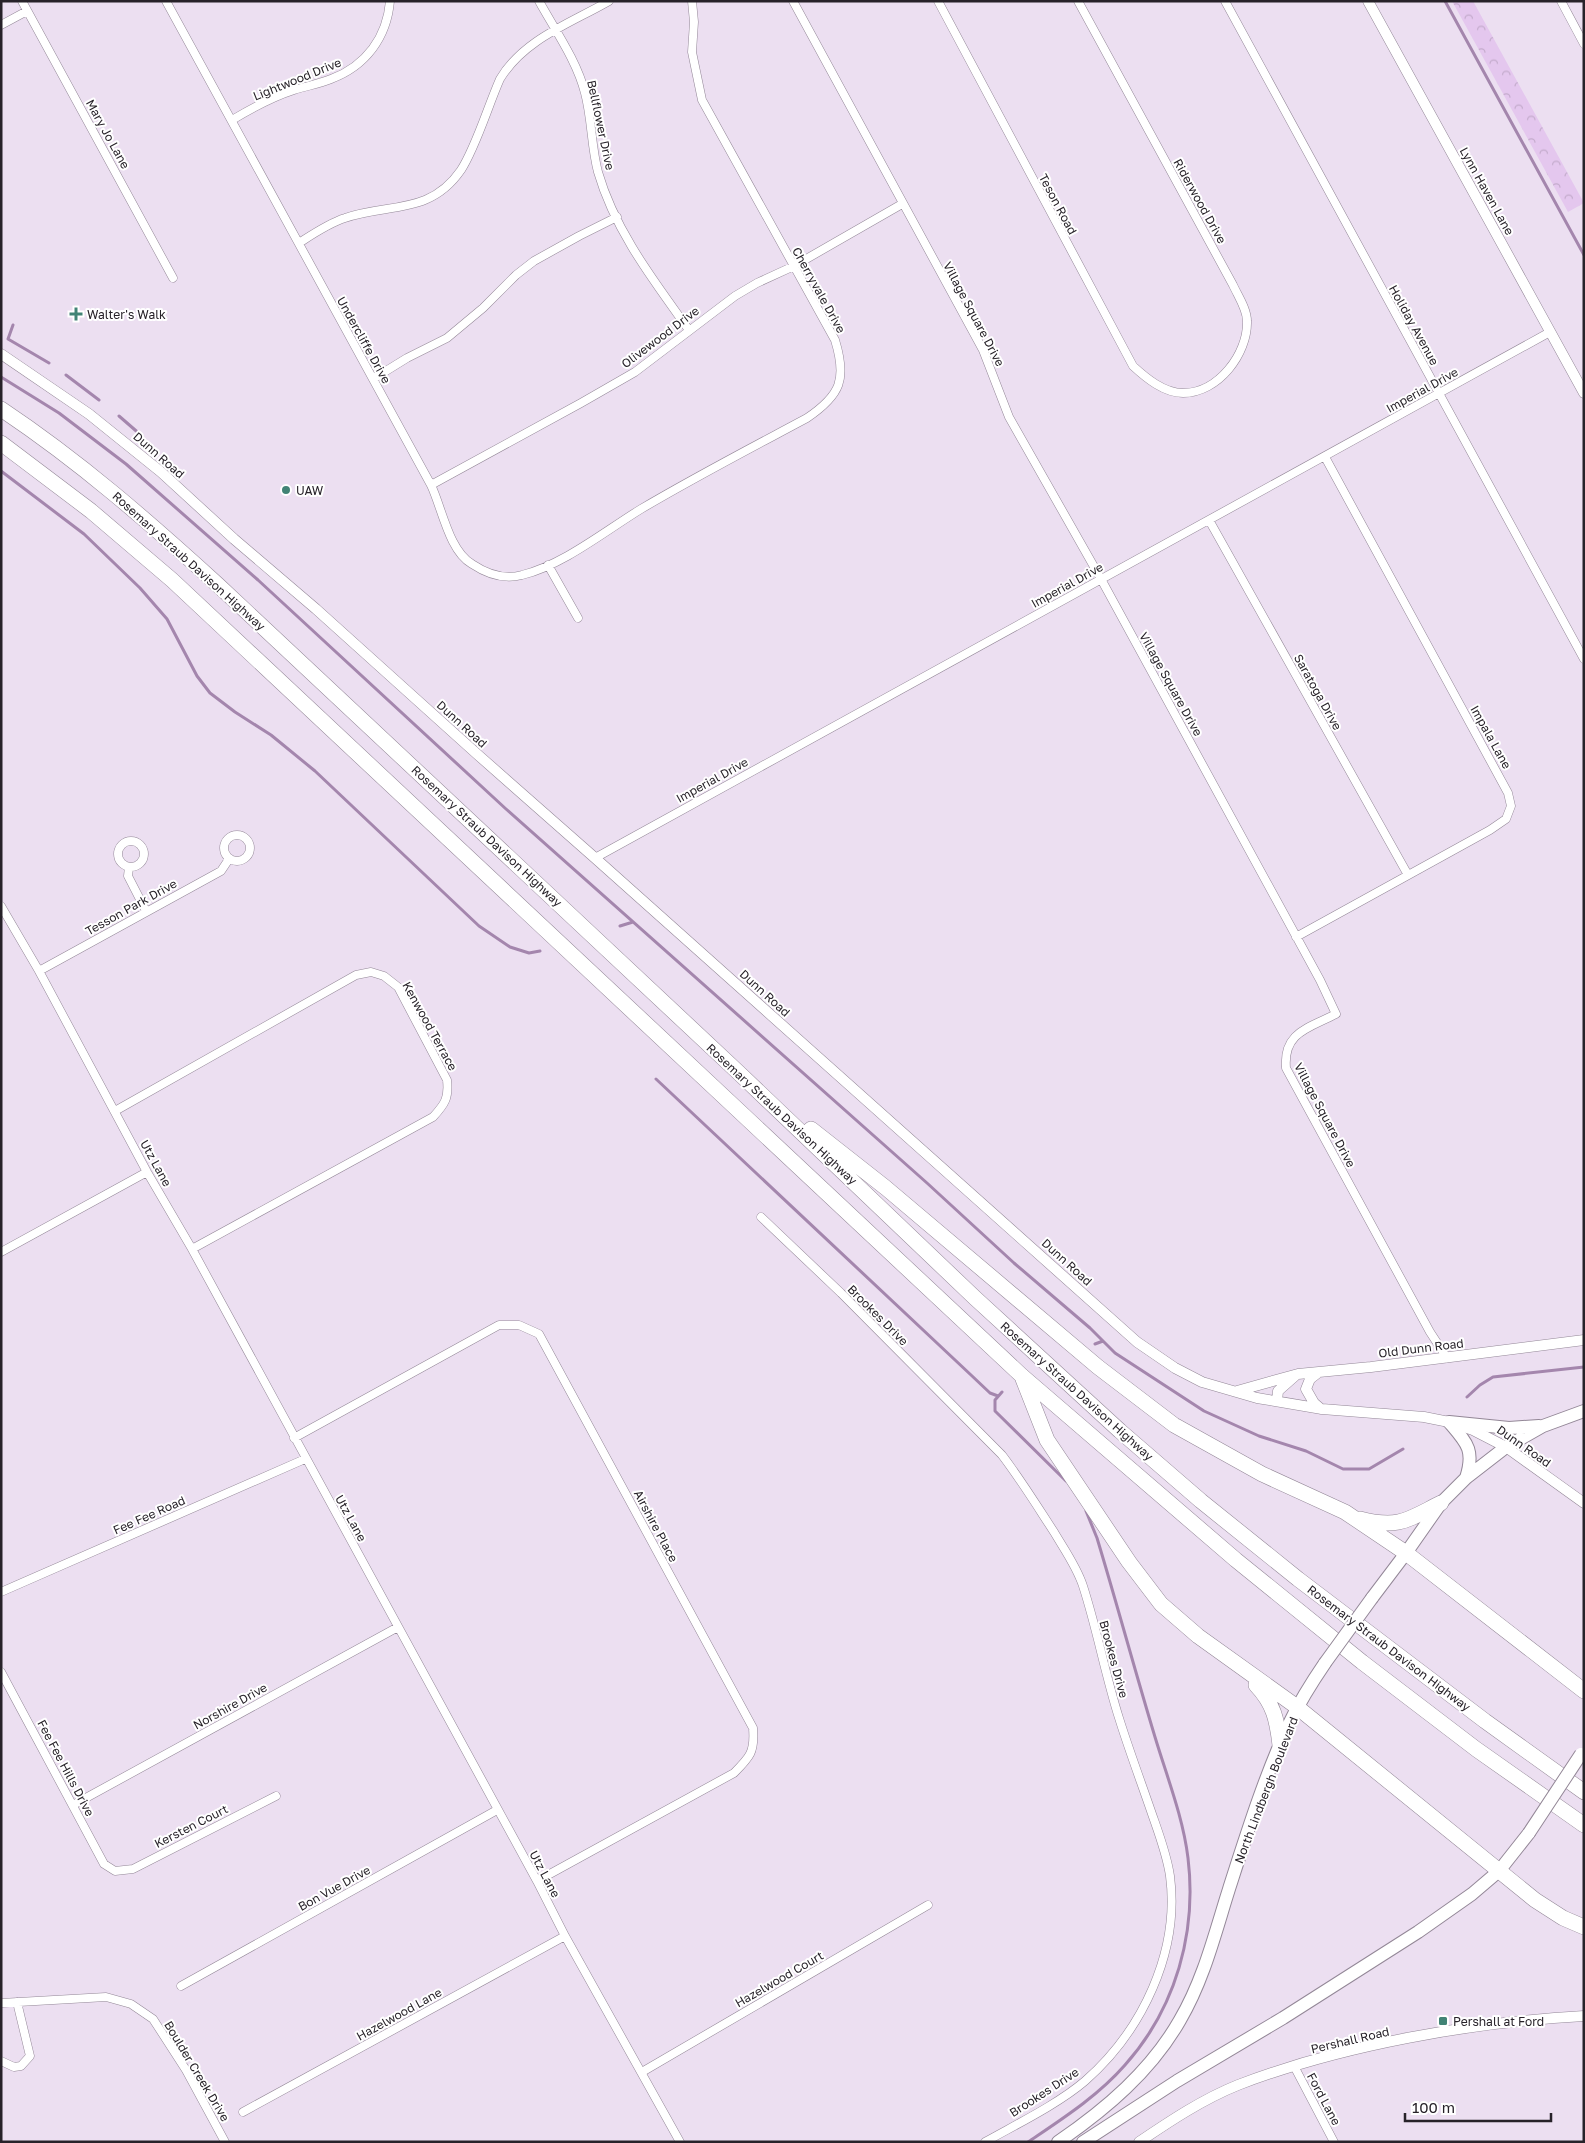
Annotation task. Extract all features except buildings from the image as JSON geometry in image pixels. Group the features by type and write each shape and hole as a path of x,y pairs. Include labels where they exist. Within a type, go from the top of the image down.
{"highway":[{"name":"Rosemary Straub Davison Highway","path":"1,409 97,480 176,547 377,732 975,1298 1080,1396 1160,1466 1298,1579 1485,1721 1584,1792"},
{"name":"Rosemary Straub Davison Highway","path":"1,443 91,511 172,580 1022,1376 1236,1560 1362,1662 1476,1749 1584,1825"},
{"path":"739,1073 886,1188 1098,1367 1174,1424 1262,1474 1351,1516 1375,1523 1399,1524 1441,1503"},
{"path":"1022,1376 1047,1440 1161,1604 1198,1636 1298,1708 1535,1900 1564,1918 1584,1927"},
{"path":"1374,1532 1400,1533 1441,1503"},
{"path":"1351,1516 1406,1553 1584,1691"},
{"path":"1234,1662 1264,1693 1271,1704 1277,1722 1280,1745"}],"main road":[{"name":"North Lindbergh Boulevard","path":"1058,2142 1124,2091 1153,2059 1180,2020 1198,1985 1280,1745 1298,1708 1325,1663 1441,1503 1466,1478 1506,1447 1543,1426 1584,1411"},
{"path":"1449,1422 1509,1428 1543,1426"},
{"path":"1449,1422 1470,1449 1470,1467 1466,1478"},
{"path":"1083,2142 1177,2081 1284,2018 1382,1956 1472,1894 1499,1871 1529,1832 1583,1752"}],"street":[{"name":"Mary Jo Lane","path":"22,1 173,278"},
{"name":"Undercliffe Drive","path":"166,1 431,485 456,547 463,558 472,565 496,576 507,577 521,576 548,565"},
{"name":"Lightwood Drive","path":"232,120 271,99 293,90 330,80 353,67 372,51 382,34 389,18 390,1"},
{"name":"Bellflower Drive","path":"539,1 578,74 585,91 598,172 617,217 639,260 689,330"},
{"path":"298,243 343,218 363,212 417,204 433,196 461,170 508,65 520,53 555,30 609,1"},
{"name":"Cherryvale Drive","path":"548,565 678,488 823,408 834,395 839,382 842,368 835,340 702,100 692,52 694,22 692,1"},
{"name":"Village Square Drive","path":"793,1 983,350 1009,417 1101,580 1336,1014 1293,1037 1288,1045 1285,1056 1286,1068 1446,1358"},
{"name":"Teson Road","path":"938,1 1133,366 1147,378 1166,389 1183,393"},
{"name":"Riderwood Drive","path":"1078,1 1233,285 1247,320 1240,353 1231,367 1215,381 1200,389 1183,393"},
{"name":"Holiday Avenue","path":"1224,1 1584,659"},
{"name":"Lynn Haven Lane","path":"1368,1 1584,393"},
{"path":"1561,1 1584,44"},
{"path":"1,25 27,11"},
{"name":"Olivewood Drive","path":"431,485 627,376 757,283 794,266 902,204"},
{"path":"373,379 447,338 482,308 516,274 534,261 617,217"},
{"name":"Imperial Drive","path":"595,858 1550,332"},
{"name":"Dunn Road","path":"1,354 89,414 161,472 1086,1296 1120,1329 1176,1368 1202,1382 1234,1392 1277,1402 1322,1409 1392,1414 1449,1422 1486,1435 1506,1447 1584,1503"},
{"name":"Impala Lane","path":"1296,937 1490,830 1506,819 1511,806 1508,793 1325,457"},
{"name":"Saratoga Drive","path":"1209,520 1408,875"},
{"path":"548,565 578,618"},
{"name":"Tesson Park Drive","path":"39,972 221,871 229,859"},
{"path":"129,867 128,876 146,911"},
{"name":"Utz Lane","path":"1,906 4,918 39,972 147,1172 192,1249 537,1881 565,1936 680,2142"},
{"name":"Kenwood Terrace","path":"115,1111 356,975 370,972 384,976 398,987 447,1080 447,1093 444,1105 433,1117 192,1249"},
{"path":"1,1252 147,1172"},
{"name":"Brookes Drive","path":"761,1217 841,1293 1002,1455 1020,1479 1067,1553 1082,1584 1119,1718 1161,1840 1170,1876 1170,1912 1166,1954 1154,1987 1133,2024 1112,2054 1084,2082 1038,2112 985,2142"},
{"name":"Airshire Place","path":"294,1438 499,1325 519,1324 539,1334 753,1728 754,1744 750,1757 734,1773 537,1881"},
{"name":"Old Dunn Road","path":"1234,1392 1298,1374 1446,1358 1584,1340"},
{"path":"1319,1372 1310,1379 1306,1389 1314,1403 1322,1409"},
{"path":"1277,1402 1278,1391 1298,1374"},
{"name":"Fee Fee Road","path":"1,1592 305,1459"},
{"name":"Norshire Drive","path":"73,1805 398,1627"},
{"name":"Fee Fee Hills Drive","path":"1,1672 104,1864 115,1871"},
{"name":"Kersten Court","path":"115,1871 133,1869 276,1796"},
{"name":"Bon Vue Drive","path":"181,1986 497,1810"},
{"name":"Hazelwood Court","path":"642,2072 928,1904"},
{"name":"Hazelwood Lane","path":"243,2112 565,1936"},
{"name":"Boulder Creek Drive","path":"1,2003 106,1997 119,1999 144,2011 153,2019 186,2070 225,2142"},
{"path":"1,2061 14,2067 21,2066 30,2056 17,2002"},
{"name":"Pershall Road","path":"1139,2142 1214,2096 1238,2085 1294,2066 1352,2050 1435,2034 1510,2022 1584,2016"},
{"name":"Ford Lane","path":"1294,2066 1334,2142"}],"green space":[{"path":"1452,1 1473,1 1584,203 1568,212"}],"waterway":[{"path":"1445,1 1584,255"},
{"path":"13,325 8,339 49,363"},
{"path":"66,375 99,400"},
{"path":"1,377 59,413 126,464 258,580 506,809 927,1183 1014,1263 1090,1328 1115,1353 1204,1411 1259,1436 1306,1451 1343,1469 1369,1469 1403,1449"},
{"path":"119,416 142,436 142,440"},
{"path":"1,471 84,534 140,588 167,619 197,676 210,693 271,735 315,771 479,926 510,947 529,953 540,951"},
{"path":"620,926 633,922"},
{"path":"656,1079 990,1393 998,1396"},
{"path":"1095,1344 1103,1341"},
{"path":"1467,1397 1480,1385 1493,1377 1584,1367"},
{"path":"1002,1392 995,1400 995,1411 1066,1481"},
{"path":"1028,2142 1054,2125 1103,2087 1143,2043 1158,2019 1170,1994 1179,1968 1189,1914 1188,1858 1182,1827 1097,1538 1086,1511"}],"place":[{"name":"Walter's Walk","path":"76,314"},
{"name":"UAW","path":"286,490"},
{"name":"Pershall at Ford","path":"1443,2021"}]}
